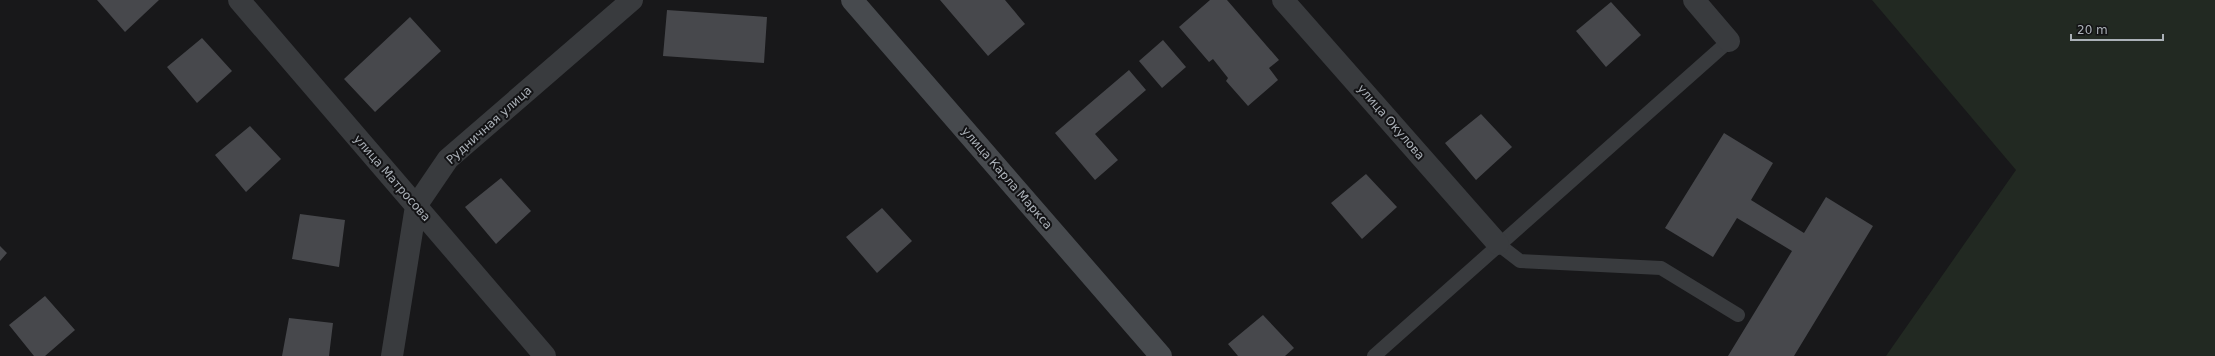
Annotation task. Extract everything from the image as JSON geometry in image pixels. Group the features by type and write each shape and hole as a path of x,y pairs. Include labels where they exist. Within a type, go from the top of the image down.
{"main road":[{"name":"улица Карла Маркса","path":"852,0 1161,356"}],"street":[{"name":"улица Матросова","path":"239,0 545,356"},
{"name":"Рудничная улица","path":"392,356 416,206 448,159 632,0"},
{"name":"улица Окулова","path":"1283,0 1498,244"},
{"path":"1694,0 1729,41"}],"lane":[{"path":"1374,356 1498,244 1729,41"},
{"path":"1498,244 1520,261 1661,268 1738,315"}],"shaded area":[{"path":"1872,0 2215,0 2215,356 1886,356 2016,170"}],"building":[{"path":"97,0 159,0 125,32"},
{"path":"940,0 1005,0 1025,24 988,56"},
{"path":"1210,0 1227,0 1279,60 1269,68 1278,80 1248,106 1226,81 1228,78 1213,59 1209,62 1179,27"},
{"path":"1611,2 1641,35 1606,67 1576,31"},
{"path":"667,10 767,17 764,63 663,56"},
{"path":"410,17 441,51 375,112 344,79"},
{"path":"202,38 232,71 197,103 167,67"},
{"path":"1163,40 1186,67 1162,88 1139,61"},
{"path":"1129,70 1146,90 1095,134 1118,160 1095,180 1055,133"},
{"path":"1481,114 1512,147 1476,180 1445,143"},
{"path":"250,126 281,159 246,192 215,155"},
{"path":"1724,133 1773,163 1751,200 1804,233 1826,197 1873,226 1794,356 1728,356 1792,251 1737,218 1713,257 1665,228"},
{"path":"1366,174 1397,207 1362,239 1331,203"},
{"path":"501,178 531,211 496,244 465,207"},
{"path":"882,208 912,241 877,273 846,237"},
{"path":"300,214 345,220 339,267 292,259"},
{"path":"0,246 7,253 0,261"},
{"path":"45,296 75,330 45,356 34,356 9,325"},
{"path":"1263,315 1294,348 1285,356 1238,356 1228,344"},
{"path":"289,318 333,323 329,356 282,356"}]}
